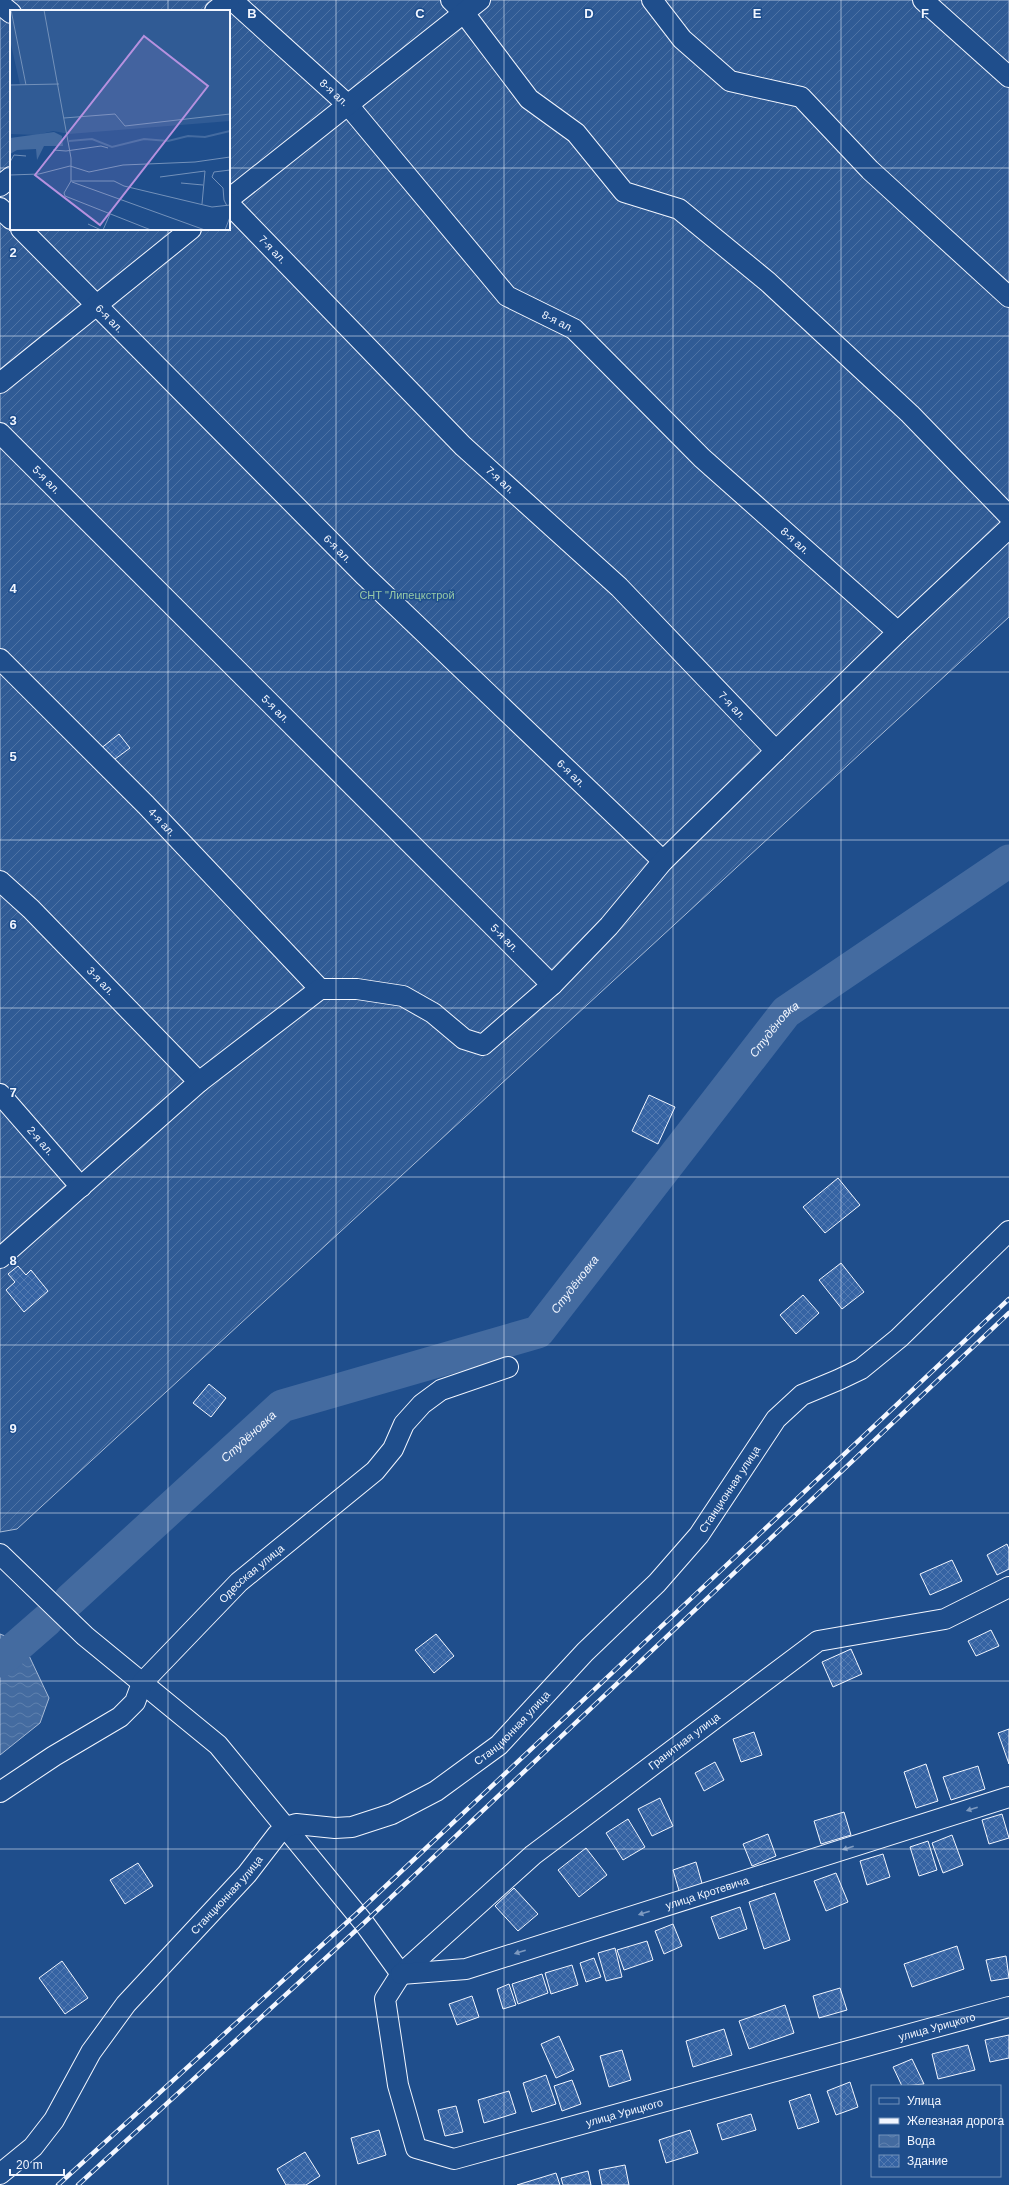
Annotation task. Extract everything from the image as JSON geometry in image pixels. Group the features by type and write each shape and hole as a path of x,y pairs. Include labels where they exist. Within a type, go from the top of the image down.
{"street":[{"path":"217,10 229,0"},
{"name":"8-я ал.","path":"232,0 348,105 507,296 574,329 702,458 898,632"},
{"path":"230,198 348,105 458,6 480,0"},
{"path":"652,0 682,39 730,81 801,97 870,170 1009,297"},
{"path":"923,0 1009,76"},
{"path":"0,4 10,12"},
{"path":"458,6 529,99 576,133 624,192 679,209 768,282 910,414 1009,516"},
{"path":"0,186 10,178"},
{"name":"7-я ал.","path":"230,205 463,446 619,587 776,751"},
{"path":"0,208 10,218"},
{"name":"6-я ал.","path":"22,230 363,574 663,861"},
{"path":"0,383 190,230"},
{"name":"5-я ал.","path":"0,433 552,985"},
{"path":"0,1258 199,1082 320,989 357,989 403,996 432,1013 464,1039 483,1046 552,985 609,926 663,861 898,632 1009,528"},
{"name":"4-я ал.","path":"0,659 146,805 320,989"},
{"name":"3-я ал.","path":"0,881 31,909 199,1082"},
{"name":"2-я ал.","path":"0,1094 81,1187"},
{"name":"Станционная улица","path":"0,2174 33,2147 54,2120 91,2052 126,2004 247,1874 277,1835 286,1827 303,1823 335,1828 352,1827 392,1814 436,1791 500,1745 585,1652 657,1583 700,1535 776,1420 802,1395 861,1369 899,1338 1009,1231"},
{"name":"Одесская улица","path":"0,1792 54,1756 120,1717 135,1702 142,1683 239,1582 270,1555 375,1471 393,1449 404,1424 422,1404 441,1390 508,1367"},
{"path":"0,1554 85,1636 218,1744 364,1923 401,1974"},
{"name":"Гранитная улица","path":"401,1974 533,1855 818,1641 945,1619 1009,1587"},
{"name":"улица Кротевича","path":"401,1974 466,1969 1009,1797"},
{"name":"улица Урицкого","path":"401,1974 385,1999 398,2085 416,2148 454,2159 1009,2007"}],"green space":[{"name":"СНТ \"Липецкстрой","path":"0,0 1009,0 1009,617 17,1529 0,1532"}],"water":[{"path":"0,1634 23,1643 49,1698 40,1723 0,1755"}],"building":[{"path":"119,734 130,748 111,762 100,749"},
{"path":"649,1095 675,1107 658,1144 632,1131"},
{"path":"838,1178 860,1205 825,1233 803,1207"},
{"path":"841,1263 864,1292 842,1309 819,1280"},
{"path":"18,1266 26,1275 31,1270 48,1291 24,1312 6,1290 15,1282 8,1274"},
{"path":"803,1295 819,1313 796,1334 780,1315"},
{"path":"209,1384 226,1398 211,1417 193,1403"},
{"path":"1007,1544 1009,1549 1009,1569 997,1575 987,1555"},
{"path":"952,1560 962,1581 930,1595 920,1574"},
{"path":"991,1630 999,1646 976,1656 968,1641"},
{"path":"436,1634 454,1656 434,1673 415,1650"},
{"path":"851,1649 862,1674 833,1687 822,1662"},
{"path":"1009,1729 1009,1764 998,1733"},
{"path":"754,1732 762,1755 741,1762 733,1739"},
{"path":"715,1762 724,1780 704,1791 695,1773"},
{"path":"926,1764 938,1801 916,1808 904,1772"},
{"path":"978,1766 985,1789 951,1800 943,1777"},
{"path":"660,1798 673,1826 652,1836 638,1809"},
{"path":"844,1812 851,1835 821,1844 814,1821"},
{"path":"1002,1814 1009,1838 989,1844 982,1820"},
{"path":"628,1819 645,1847 623,1860 606,1833"},
{"path":"768,1834 776,1856 752,1866 743,1844"},
{"path":"952,1835 963,1865 943,1873 932,1843"},
{"path":"928,1841 937,1870 919,1876 910,1847"},
{"path":"586,1848 607,1875 579,1897 558,1870"},
{"path":"883,1854 890,1877 867,1885 860,1861"},
{"path":"696,1862 703,1887 680,1894 673,1870"},
{"path":"138,1863 153,1886 125,1904 110,1880"},
{"path":"836,1873 848,1902 826,1911 814,1881"},
{"path":"514,1888 538,1914 518,1931 495,1906"},
{"path":"775,1893 790,1940 764,1949 749,1902"},
{"path":"740,1907 747,1929 719,1939 711,1917"},
{"path":"673,1924 682,1946 664,1954 655,1931"},
{"path":"647,1941 653,1960 624,1970 617,1950"},
{"path":"957,1946 964,1969 912,1987 904,1964"},
{"path":"615,1948 622,1977 606,1981 598,1953"},
{"path":"1006,1956 1009,1978 991,1981 986,1960"},
{"path":"594,1958 601,1977 586,1982 580,1963"},
{"path":"62,1961 88,1998 65,2014 39,1978"},
{"path":"572,1965 578,1985 551,1994 545,1973"},
{"path":"542,1974 548,1993 518,2004 512,1984"},
{"path":"509,1984 516,2005 503,2009 497,1989"},
{"path":"840,1988 847,2010 819,2018 813,1996"},
{"path":"472,1996 479,2017 457,2025 449,2004"},
{"path":"785,2005 794,2033 749,2049 739,2021"},
{"path":"724,2029 732,2055 693,2067 686,2041"},
{"path":"1009,2035 1009,2058 990,2062 985,2040"},
{"path":"559,2036 574,2070 556,2078 541,2044"},
{"path":"968,2045 975,2070 938,2079 932,2054"},
{"path":"622,2050 631,2080 609,2087 600,2056"},
{"path":"912,2059 924,2084 902,2085 893,2067"},
{"path":"546,2075 556,2104 532,2112 523,2083"},
{"path":"572,2080 581,2104 562,2111 554,2086"},
{"path":"850,2082 858,2107 836,2115 827,2091"},
{"path":"509,2091 516,2113 484,2123 478,2100"},
{"path":"810,2094 819,2122 798,2129 789,2101"},
{"path":"456,2106 463,2132 445,2136 438,2110"},
{"path":"751,2114 756,2130 722,2140 717,2124"},
{"path":"379,2130 386,2155 358,2164 351,2138"},
{"path":"690,2130 698,2153 666,2163 659,2140"},
{"path":"305,2152 320,2176 306,2185 286,2185 277,2169"},
{"path":"625,2165 629,2185 602,2185 599,2170"},
{"path":"588,2171 591,2185 563,2185 561,2178"},
{"path":"556,2173 560,2185 517,2185"}],"waterway":[{"name":"Студёновка","path":"70,1600 282,1406 538,1332 786,1012 1009,861"},
{"name":"Студёновка","path":"0,1661 47,1620"}],"railway":[{"path":"58,2185 355,1915 1009,1299"},
{"path":"78,2185 364,1923 1009,1313"}]}
